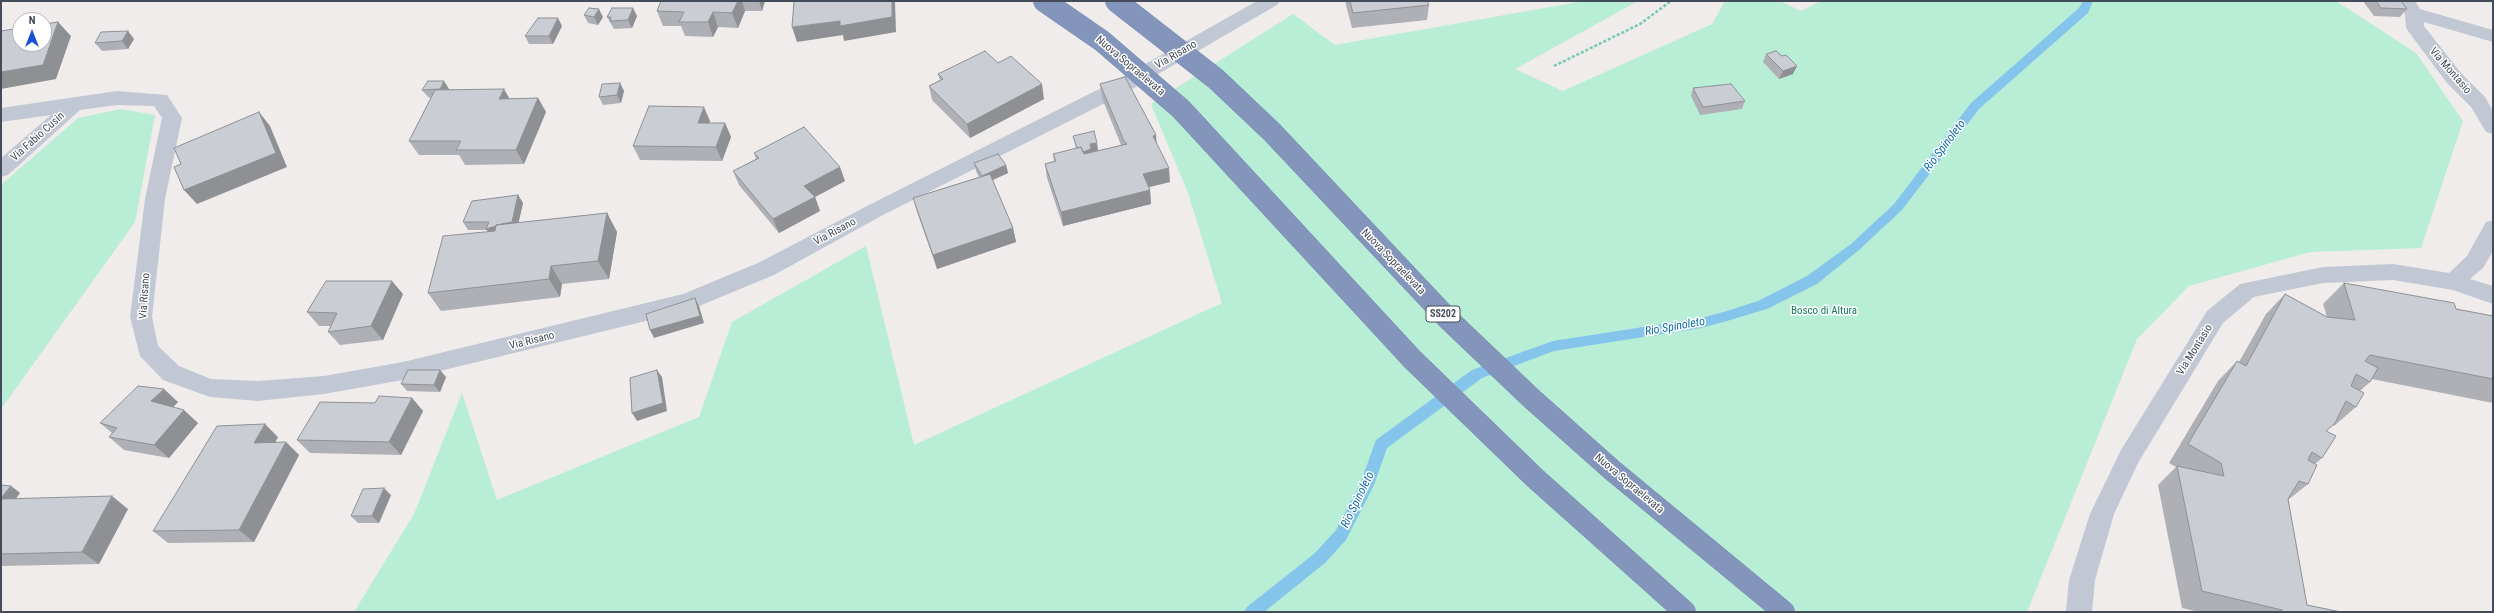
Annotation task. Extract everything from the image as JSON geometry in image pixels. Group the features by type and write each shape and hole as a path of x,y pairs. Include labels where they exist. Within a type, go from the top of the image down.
{"highway":[{"name":"Nuova Sopraelevata","path":"1044,1 1102,41 1181,109 1412,359 1535,478 1685,612"},
{"name":"Nuova Sopraelevata","path":"1116,1 1216,78 1272,132 1447,318 1531,398 1612,470 1784,612"}],"street":[{"name":"Via Risano","path":"1,115 117,98 160,100 172,118 155,199 141,317 148,350 171,373 204,385 258,391 324,385 403,371 687,302 766,268 883,206 1122,86 1271,1"},
{"path":"2410,7 2493,36"},
{"name":"Via Montasio","path":"2410,7 2415,27 2454,78 2478,102 2493,127"},
{"name":"Via Fabio Cusin","path":"1,170 75,104"},
{"path":"2453,282 2475,262 2489,240 2493,228"},
{"name":"Via Montasio","path":"2080,612 2082,580 2102,514 2129,457 2215,317 2248,290 2323,275 2393,272 2453,282 2493,295"}],"path":[{"path":"1554,66 1640,24 1671,1"}],"green space":[{"name":"Bosco di Altura","path":"1584,1 1638,1 1515,69 1563,91 1712,24 1725,1 1781,1 1801,11 1821,1 2336,1 2416,53 2463,121 2421,248 2310,252 2189,286 2137,339 2027,612 354,612 414,514 462,393 497,500 699,417 732,322 866,246 914,445 1222,303 1188,193 1151,104 1293,14 1335,45"},
{"path":"121,109 155,115 135,222 1,409 1,185 78,118"}],"building":[{"path":"661,1 738,1 732,13 713,12 708,22 679,22 684,12 657,11"},
{"path":"794,1 892,1 892,17 840,26 840,21 792,27"},
{"path":"1350,1 1427,1 1429,5 1353,13"},
{"path":"2376,1 2401,1 2407,9 2381,8"},
{"path":"589,8 599,9 594,17 584,15"},
{"path":"612,8 633,8 628,20 610,21 611,17 607,17"},
{"path":"538,18 558,18 549,36 525,36"},
{"path":"58,22 52,39 52,23"},
{"path":"12,29 12,52 48,52 43,65 1,72 1,31"},
{"path":"128,31 122,41 95,43 101,32"},
{"path":"985,51 998,63 1011,56 1042,84 967,124 929,86 943,79 938,74"},
{"path":"1776,51 1782,56 1786,55 1797,66 1783,71 1766,54"},
{"path":"1125,77 1156,135 1153,136 1169,168 1143,174 1150,190 1061,212 1045,164 1056,161 1053,154 1081,147 1084,154 1127,144 1124,141 1100,84"},
{"path":"428,81 444,81 440,89 422,90"},
{"path":"620,83 617,95 599,97 602,84"},
{"path":"1731,84 1745,101 1703,107 1693,88"},
{"path":"504,89 499,99 538,98 516,150 456,150 461,141 409,141 435,90"},
{"path":"649,106 704,107 698,123 725,123 716,147 633,146"},
{"path":"259,112 276,153 184,190 174,167 181,164 174,148"},
{"path":"804,127 840,167 804,186 815,197 773,219 733,171 759,158 754,153"},
{"path":"1094,131 1097,143 1090,144 1091,149 1083,152 1081,147 1077,148 1073,136"},
{"path":"998,154 1006,165 982,176 974,163"},
{"path":"990,174 1013,228 933,255 913,198"},
{"path":"518,195 512,222 496,225 486,229 489,222 463,222 472,201"},
{"path":"607,213 598,261 551,266 549,279 428,293 443,236 495,231 496,225"},
{"path":"326,281 392,281 371,326 328,332 337,313 307,312"},
{"path":"2344,283 2454,303 2456,309 2493,316 2493,379 2370,355 2365,361 2378,368 2370,382 2356,374 2351,386 2364,393 2356,407 2346,401 2335,423 2326,431 2336,436 2322,458 2312,452 2308,460 2317,465 2308,484 2299,481 2288,499 2307,605 2341,612 2282,612 2282,610 2202,591 2177,466 2224,476 2221,463 2188,444 2237,361 2246,366 2285,294 2327,317 2355,320"},
{"path":"695,298 700,316 650,330 646,314"},
{"path":"408,370 440,370 434,385 401,384"},
{"path":"657,370 663,403 632,413 630,378"},
{"path":"138,386 164,389 151,401 184,410 154,445 109,437 117,428 100,423"},
{"path":"379,396 412,398 389,442 297,440 320,402 375,403"},
{"path":"265,424 254,443 286,442 239,530 153,531 217,426"},
{"path":"1,485 11,486 1,498"},
{"path":"384,488 372,516 351,516 363,489"},
{"path":"112,496 82,552 1,554 1,499"}],"waterway":[{"name":"Rio Spinoleto","path":"1252,612 1320,558 1341,535 1367,485 1381,444 1477,374 1553,346 1701,323 1727,316 1762,305 1812,280 1855,247 1898,207 1975,106 2084,10 2088,1"}]}
